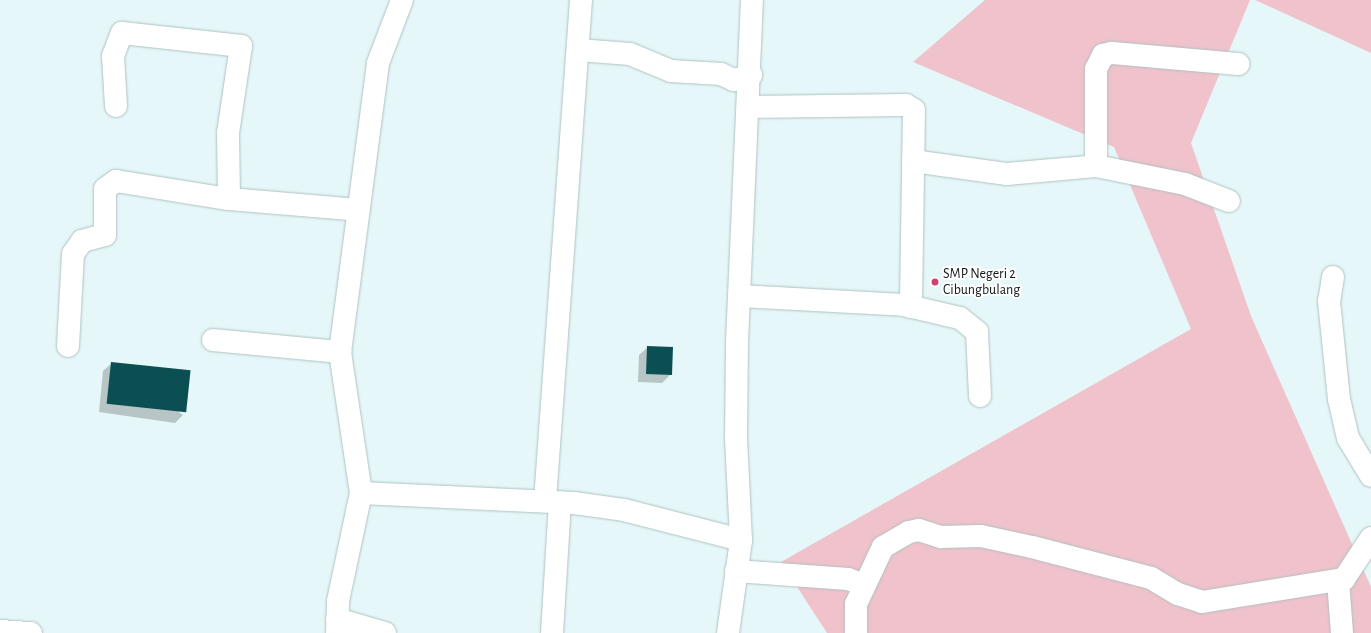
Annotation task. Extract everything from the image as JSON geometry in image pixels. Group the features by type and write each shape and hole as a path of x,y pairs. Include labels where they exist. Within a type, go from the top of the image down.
{"street":[{"path":"385,633 337,626 361,492 340,352 360,210 378,63 402,0"},
{"path":"552,633 552,502 581,0"},
{"path":"728,633 740,540 736,439 740,296 748,107 751,75 752,0"},
{"path":"116,106 113,56 122,34 241,46 228,133 229,199"},
{"path":"579,50 630,54 671,71 721,74 734,80 751,75"},
{"path":"1096,166 1096,69 1104,55 1112,53 1239,64"},
{"path":"748,107 906,105 914,110 916,118 913,161 911,308"},
{"path":"913,161 1007,174 1096,166 1185,184 1229,201"},
{"path":"68,346 73,254 82,241 105,235 105,188 116,181 229,199 360,210"},
{"path":"1333,277 1329,301 1339,399 1348,438 1371,476"},
{"path":"740,296 843,300 947,314 970,323 977,332 980,348 980,396"},
{"path":"213,340 340,352"},
{"path":"361,492 552,502 624,510 740,540"},
{"path":"856,633 856,604 883,547 892,538 919,530 941,536 982,536 1032,547 1151,578 1178,594 1202,602 1344,579 1371,538"},
{"path":"736,571 848,579 864,585"},
{"path":"1338,581 1342,633"},
{"path":"0,631 31,633"}],"shaded area":[{"path":"985,0 1250,0 1191,143 1251,316 1371,587 1371,633 827,633 781,562 1191,329 1114,147 913,62"},
{"path":"1255,0 1371,0 1371,53"}],"building":[{"path":"647,346 673,347 672,375 646,374"},
{"path":"111,362 191,370 186,412 107,404"}],"place":[{"name":"SMP Negeri 2 Cibungbulang","path":"935,282"}]}
